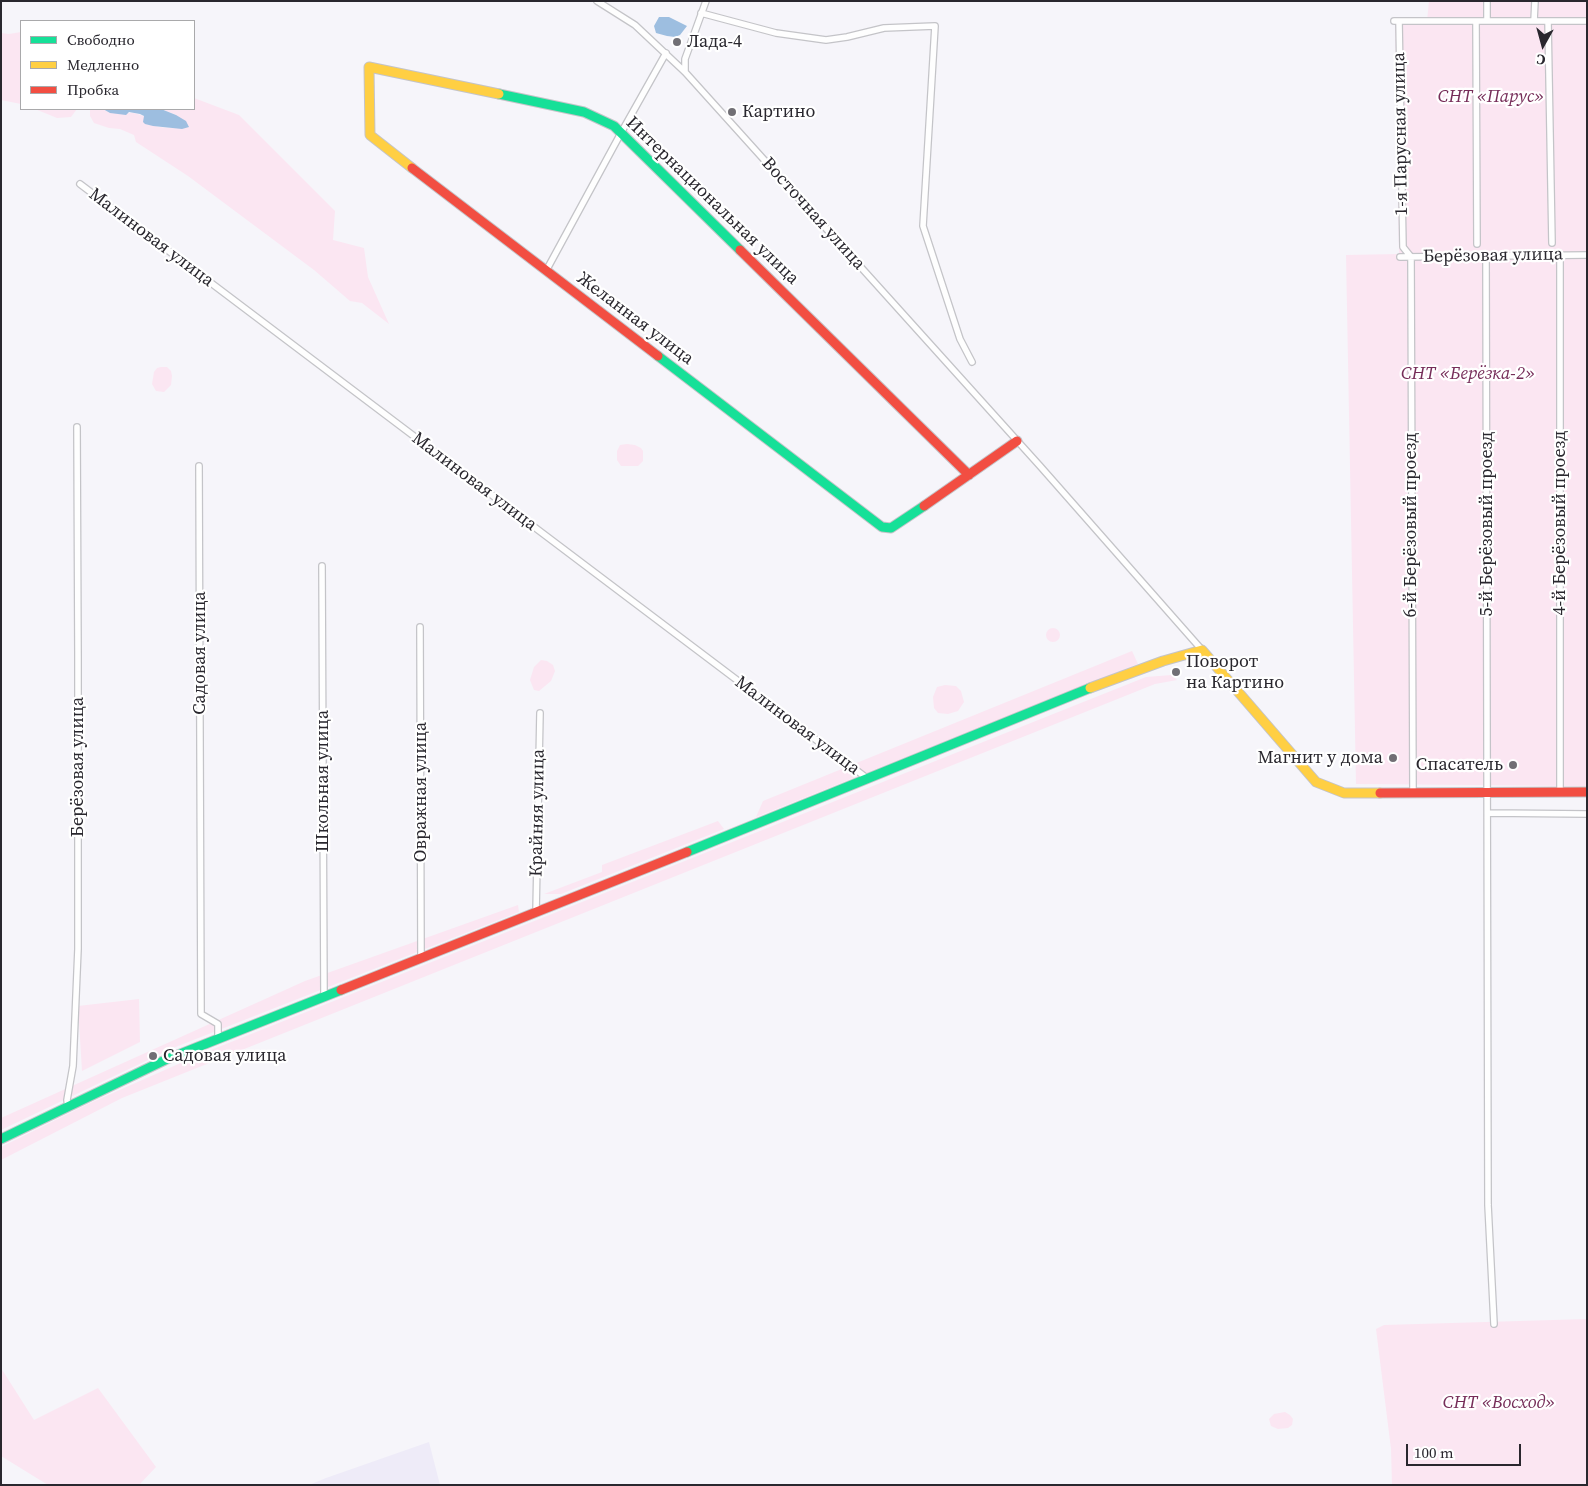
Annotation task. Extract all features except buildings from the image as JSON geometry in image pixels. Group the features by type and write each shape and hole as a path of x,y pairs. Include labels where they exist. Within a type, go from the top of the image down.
{"street":[{"name":"Восточная улица","path":"597,1 635,25 685,72 1202,650"},
{"path":"685,72 685,60 700,13 706,1"},
{"path":"1487,1 1487,21"},
{"path":"1534,21 1535,1"},
{"path":"700,13 776,33 826,40 884,28 935,26 923,226 960,339 972,362"},
{"name":"1-я Парусная улица","path":"1411,257 1403,247 1397,21 1476,21"},
{"path":"1477,244 1476,21 1587,21"},
{"path":"1548,21 1552,243"},
{"path":"546,271 666,53"},
{"name":"Интернациональная улица","path":"370,136 368,68 584,112 614,126 969,475"},
{"name":"Желанная улица","path":"370,136 882,527 892,528 899,524 969,475"},
{"name":"Малиновая улица","path":"80,184 868,779"},
{"name":"4-й Берёзовый проезд","path":"1560,255 1560,792"},
{"name":"Берёзовая улица","path":"1400,257 1587,255"},
{"name":"6-й Берёзовый проезд","path":"1411,257 1413,792"},
{"name":"5-й Берёзовый проезд","path":"1486,257 1488,1195 1494,1324"},
{"name":"Берёзовая улица","path":"68,1107 67,1100 73,1066 78,949 77,427"},
{"path":"969,475 1017,441"},
{"name":"Садовая улица","path":"199,466 201,1014 218,1024 218,1039"},
{"name":"Школьная улица","path":"322,566 324,997"},
{"name":"Овражная улица","path":"420,627 421,958"},
{"path":"1,1139 165,1060 1098,685 1163,661 1202,650 1316,782 1344,793 1587,792"},
{"name":"Крайняя улица","path":"536,912 540,713"},
{"path":"1488,813 1587,814"}],"shaded area":[{"path":"429,1442 440,1485 309,1485 326,1478"}],"green space":[{"name":"СНТ «Берёзка-2»","path":"1429,1 1587,1 1587,786 1356,784 1346,255 1399,254 1395,21 1427,21"},
{"path":"20,32 20,104 1,100 1,33"},
{"path":"195,98 239,115 335,211 333,240 364,248 368,277 389,324 362,303 350,301 314,270 188,176 136,142 134,135 120,129 94,123 90,116 90,110 105,110 110,113 134,113 144,116 144,120 159,127 172,128 176,115 164,110 195,110"},
{"path":"37,110 76,110 71,117 57,118"},
{"path":"167,367 171,371 172,376 171,385 164,392 156,391 152,384 154,372 157,368"},
{"path":"620,445 635,445 643,451 643,461 638,466 621,466 617,460 617,451"},
{"path":"1050,628 1056,628 1060,635 1056,642 1050,642 1046,638 1046,632"},
{"path":"1132,651 1138,664 756,817 763,801"},
{"path":"541,660 553,665 555,671 551,681 539,691 534,690 530,680 534,667"},
{"path":"1172,675 1177,680 1155,684 122,1098 1,1160 1,1147 88,1104 201,1054 1146,677"},
{"path":"945,685 956,686 961,691 964,702 958,711 948,714 938,713 934,708 933,697 937,687"},
{"path":"718,821 724,829 561,894 544,894 602,872 602,865"},
{"path":"518,905 519,912 173,1048 1,1130 1,1118 305,981"},
{"path":"139,999 140,1042 82,1071 78,1006"},
{"name":"СНТ «Восход»","path":"1587,1319 1587,1485 1392,1485 1391,1449 1376,1329 1384,1325"},
{"path":"1,1368 34,1420 98,1388 156,1467 139,1485 48,1485 1,1456"},
{"path":"1285,1412 1293,1419 1292,1425 1288,1428 1278,1429 1271,1426 1269,1419 1274,1414"}],"water":[{"path":"659,17 669,17 687,26 680,35 675,37 656,33 654,26"},
{"path":"105,110 164,110 186,121 189,127 182,129 153,126 145,124 143,122 144,116 140,114 129,112 126,115 110,113"}],"traffic: fast":[{"path":"499,94 584,112 614,126 740,250"},
{"path":"658,356 882,527 891,528 924,506"},
{"path":"687,852 1090,688"},
{"path":"1,1139 165,1060 341,990"}],"traffic: slow":[{"path":"412,168 370,135 369,67 499,94"},
{"path":"1090,688 1163,661 1202,650 1316,782 1344,793 1380,793"}],"traffic: jam":[{"path":"412,168 658,356"},
{"path":"740,250 969,475"},
{"path":"924,506 1017,441"},
{"path":"1380,793 1587,792"},
{"path":"341,990 687,852"}],"place":[{"name":"Лада-4","path":"677,42"},
{"name":"Картино","path":"732,112"},
{"name":"Поворот на Картино","path":"1176,672"},
{"name":"Магнит у дома","path":"1393,758"},
{"name":"Спасатель","path":"1513,765"},
{"name":"Садовая улица","path":"153,1056"}],"park label":[{"name":"СНТ «Парус»","path":"1491,97"}]}
